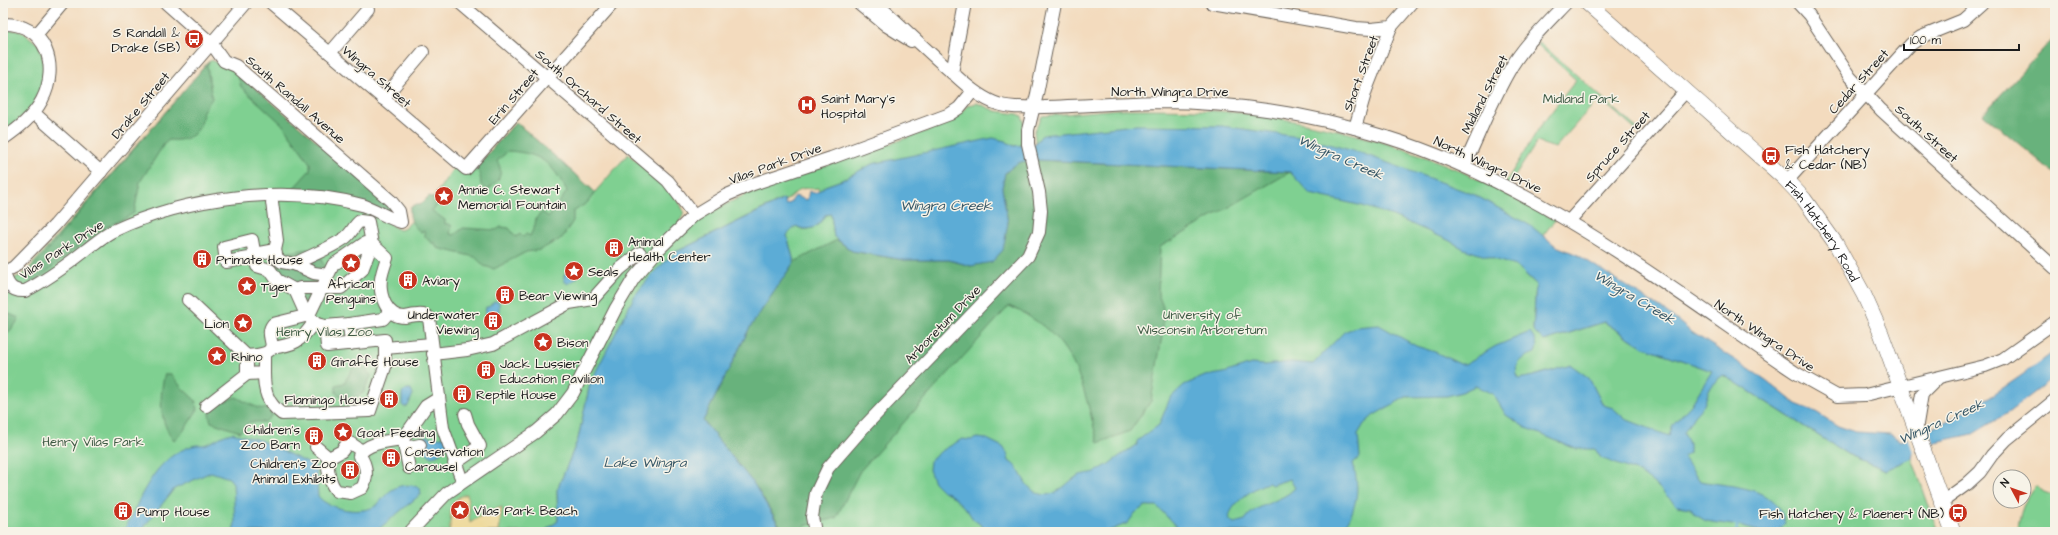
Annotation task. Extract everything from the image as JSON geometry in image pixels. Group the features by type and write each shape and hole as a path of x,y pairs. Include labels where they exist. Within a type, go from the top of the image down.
{"main road":[{"name":"Fish Hatchery Road","path":"1587,3 1787,181 1809,205 1836,244 1855,277 1881,333 1953,532"}],"street":[{"path":"36,35 63,3"},
{"name":"South Randall Avenue","path":"166,3 212,44 224,61 236,66 392,201 399,211 401,222"},
{"name":"Drake Street","path":"4,272 13,268 55,225 246,3"},
{"name":"Wingra Street","path":"271,3 465,169"},
{"name":"South Orchard Street","path":"460,3 668,181 694,215"},
{"name":"Erin Street","path":"465,169 469,167 613,3"},
{"path":"859,3 887,26 921,46"},
{"path":"876,3 906,29 921,46"},
{"path":"952,73 965,3"},
{"name":"Arboretum Drive","path":"816,532 812,517 816,493 828,468 844,448 893,396 1028,256 1039,232 1041,211 1039,192 1028,141 1032,113 1055,3"},
{"path":"1212,3 1356,28 1371,29 1391,27"},
{"name":"Short Street","path":"1355,128 1366,90 1391,27 1412,3"},
{"name":"Midland Street","path":"1464,166 1509,70 1520,54 1566,3"},
{"name":"South Street","path":"1798,3 1809,15 1850,77 1884,113 2055,268"},
{"name":"Cedar Street","path":"1787,181 1865,93 1913,42 1963,20 1982,3"},
{"path":"330,53 368,9"},
{"path":"3,24 21,27 36,35 41,40 48,54 50,75 46,91 34,113 17,129 3,139"},
{"name":"North Wingra Drive","path":"921,46 973,91 999,105 1012,106 1032,113 1158,102 1226,105 1295,114 1355,128 1416,147 1464,166 1519,193 1569,221 1820,388 1837,396 1865,395 1985,366 2003,359 2055,322"},
{"path":"383,99 423,52"},
{"name":"Vilas Park Drive","path":"410,532 447,493 536,432 564,407 580,380 616,308 634,278 657,251 694,215 727,195 753,184 831,158 950,114 959,108 973,91"},
{"name":"Spruce Street","path":"1569,221 1686,91"},
{"path":"34,113 102,172"},
{"name":"Vilas Park Drive","path":"4,272 6,281 11,288 19,291 25,291 112,232 188,205 232,199 290,195 323,198 363,206 391,220 401,222"},
{"path":"272,202 277,241 275,250 277,258 282,262 294,264 314,273 328,275"},
{"path":"294,264 311,255 321,252 347,237 360,221 366,221 369,224 372,244 368,250 362,270 341,288 300,288 295,290"},
{"path":"247,356 268,351 294,344 305,336 316,321 321,289 333,265 352,250 365,243 372,244 387,258 381,280 386,315 385,367 370,411 282,414 273,408 267,398 264,373 268,351 273,343 270,329 273,324 316,321 349,324 386,315 402,317 427,316 433,349 443,428 456,466 480,446 468,424 465,414"},
{"path":"275,250 255,255 257,266 270,270 277,280 295,290 304,310 316,321 327,346 385,344 433,349 467,350 493,344 569,303 593,299 620,270 640,253"},
{"path":"362,270 381,280"},
{"path":"188,300 247,356 247,374"},
{"path":"349,324 351,344"},
{"path":"206,406 247,374 264,373"},
{"path":"1916,431 1922,394 1938,378"},
{"path":"409,468 404,443 426,406 439,398"},
{"path":"1942,502 1967,484 1980,472 1992,455 2004,443 2055,400"},
{"path":"316,447 329,458 329,470 334,489 351,494 362,488 367,478 363,460 350,443 346,445 342,451 329,458"},
{"path":"360,456 371,446 404,443 420,445"}],"green space":[{"path":"3,28 23,32 39,45 47,72 33,107 3,134"},
{"path":"2055,36 2055,174 1983,114"},
{"name":"Midland Park","path":"1539,42 1641,132 1640,134 1599,98 1555,148 1537,142 1508,187 1504,185 1539,128 1576,80 1537,44"},
{"path":"211,60 231,68 394,227 400,230 405,228 434,197 454,167 464,174 476,167 516,122 595,192 628,154 659,179 673,194 683,210 679,222 686,230 712,211 753,191 944,125 955,119 968,105 977,103 996,111 1018,114 1022,116 1024,121 1023,145 1014,146 1005,141 872,164 842,180 825,186 819,191 818,188 801,189 786,200 784,201 783,199 676,252 590,383 578,439 557,490 558,521 543,532 3,532 3,279 15,278 25,273"},
{"path":"209,61 207,66 212,98 203,111 202,121 199,128 188,138 169,140 164,144 140,182 134,213 104,228 77,247 35,281 31,280 27,274"},
{"path":"239,74 383,198 395,213 291,191 310,170 310,163 282,124 241,87 238,76"},
{"name":"University of Wisconsin Arboretum","path":"1119,109 1207,110 1286,119 1392,145 1444,164 1491,186 1555,220 1518,267 1536,284 1533,330 1544,341 1604,322 1642,346 1724,375 1847,454 1886,470 1912,458 1938,532 783,532 754,484 794,262 787,235 796,226 805,229 812,228 825,215 831,214 834,237 1038,160 1034,132 1042,116"},
{"path":"516,122 595,192 588,202 573,212 573,221 562,238 540,250 526,252 494,269 484,266 475,257 437,248 435,243 431,243 425,236 424,231 421,232 415,227 410,215 410,208 414,205 420,205 429,196 439,201 435,208 431,210 445,220 445,224 452,226 450,234 454,235 463,228 496,230 501,227 509,228 516,237 520,234 523,237 526,234 530,236 535,225 536,218 542,212 549,217 567,191 556,173 544,161 529,154 508,151 497,161 500,174 497,181 487,190 481,185 480,174 476,167"},
{"path":"1038,160 1290,172 1160,247 1158,294 1163,307 1163,330 1151,401 1130,431 1098,443 1080,379 1062,346 1049,331 1031,318 1009,306 860,471 836,518 804,526 798,532 784,532 754,484 703,421 749,329 794,262 837,240 852,251 904,260 949,260 971,266 1008,223 1002,188 1005,173 1018,162","holes":["933,337 939,340 927,353 924,347"]},
{"path":"307,249 320,257 326,271 322,278 308,284 306,292 312,295 311,311 295,297 291,296 288,280 275,266 273,257 280,251 291,252"},
{"path":"7,313 19,318 3,339 3,316"},
{"path":"356,363 364,367 371,376 363,393 349,400 336,393 336,385 344,383"},
{"path":"165,374 171,374 182,388 195,400 198,409 182,433 174,440 165,426 163,417 161,399"},
{"path":"236,397 258,408 267,409 272,415 265,422 249,422 240,432 211,422 209,414 218,404"},
{"path":"2036,486 2044,492 2055,496 2055,530 2018,532 2022,509 2032,509 2032,491"}],"sand":[{"name":"Vilas Park Beach","path":"467,494 470,523 485,513 502,507 499,532 449,532 451,509 453,504 455,500"}],"water":[{"path":"1136,125 1222,126 1306,138 1361,153 1475,195 1531,226 1556,246 1578,255 1668,313 1690,331 1766,380 1796,404 1816,412 1838,426 1856,432 1890,434 1901,441 1922,433 1981,402 2055,351 2055,377 2009,412 1973,434 1936,442 1913,453 1912,458 1886,470 1847,454 1724,375 1718,378 1709,390 1704,405 1694,416 1684,432 1689,444 1689,453 1683,456 1700,481 1751,490 1773,501 1780,511 1785,523 1776,532 1762,532 1739,526 1706,521 1694,514 1691,508 1677,506 1657,486 1640,473 1601,458 1595,449 1576,449 1526,428 1506,415 1493,394 1475,386 1462,392 1447,396 1406,397 1374,415 1364,424 1358,434 1360,457 1353,463 1357,483 1356,499 1343,532 1181,532 1157,506 1145,506 1135,513 1128,523 1106,532 990,532 973,519 967,510 950,494 943,491 934,482 929,470 930,461 940,452 962,439 987,439 1003,447 1007,453 1009,461 1014,464 1029,487 1044,495 1054,493 1079,475 1096,472 1137,445 1137,441 1159,425 1170,398 1184,385 1205,376 1224,373 1251,364 1264,365 1291,362 1313,364 1344,332 1356,327 1379,325 1416,346 1435,352 1460,364 1465,364 1496,346 1530,332 1536,342 1537,347 1535,353 1523,359 1517,366 1516,370 1519,379 1571,365 1589,378 1603,405 1613,408 1625,419 1669,436 1673,424 1691,405 1712,371 1642,346 1604,322 1544,341 1533,330 1536,284 1518,267 1464,249 1448,240 1393,216 1363,206 1310,194 1290,172 1038,160 1027,161 1020,162 1005,173 1002,188 1008,223 1003,250 992,262 971,266 949,260 904,260 852,251 834,237 831,214 825,215 820,223 813,228 805,229 796,226 787,235 794,262 749,329 703,421 754,484 783,532 543,532 558,521 557,490 578,439 590,383 635,295 656,270 676,252 784,199 786,205 790,203 795,196 807,200 809,191 814,193 819,191 825,186 842,180 872,164 993,138 1005,141 1014,146 1035,144 1042,135","holes":["1290,479 1295,488 1283,497 1255,510 1245,520 1234,523 1230,520 1232,509 1237,503 1264,484 1269,483 1271,485"]},
{"path":"578,268 581,269 577,278 568,284 564,281 564,275 566,272 574,269 572,273 575,274"},
{"path":"494,301 499,302 499,313 492,317 485,315 486,307 489,307"},
{"path":"407,389 411,389 413,394 408,406 404,407 402,405 402,393"},
{"path":"232,433 260,440 316,467 318,496 323,501 338,508 347,510 365,510 372,508 378,504 391,490 405,485 420,488 421,494 375,532 233,532 235,523 233,483 229,478 211,472 174,489 140,532 122,532 151,478 168,459 183,449 194,445 207,444 222,436"},
{"path":"426,436 433,438 452,436 455,439 440,453 432,457 422,449 421,440"}],"pier":[{"path":"1928,429 1934,445 1914,455 1908,437"}],"waterway":[{"path":"1736,532 1739,523"}],"place":[{"name":"S Randall & Drake (SB)","path":"194,39"},
{"name":"Saint Mary's Hospital","path":"807,105"},
{"name":"Fish Hatchery & Cedar (NB)","path":"1771,156"},
{"name":"Annie C. Stewart Memorial Fountain","path":"444,196"},
{"name":"Animal Health Center","path":"614,248"},
{"name":"Primate House","path":"202,259"},
{"name":"African Penguins","path":"351,263"},
{"name":"Seals","path":"574,271"},
{"name":"Aviary","path":"408,280"},
{"name":"Tiger","path":"247,286"},
{"name":"Bear Viewing","path":"505,295"},
{"name":"Underwater Viewing","path":"493,321"},
{"name":"Lion","path":"243,323"},
{"name":"Bison","path":"543,342"},
{"name":"Rhino","path":"217,356"},
{"name":"Giraffe House","path":"317,361"},
{"name":"Jack Lussier Education Pavilion","path":"486,370"},
{"name":"Reptile House","path":"462,394"},
{"name":"Flamingo House","path":"389,399"},
{"name":"Goat Feeding","path":"343,432"},
{"name":"Children's Zoo Barn","path":"314,436"},
{"name":"Conservation Carousel","path":"391,458"},
{"name":"Children's Zoo Animal Exhibits","path":"350,470"},
{"name":"Vilas Park Beach","path":"460,510"},
{"name":"Pump House","path":"123,511"},
{"name":"Fish Hatchery & Plaenert (NB)","path":"1958,513"}],"water label":[{"name":"Wingra Creek","path":"1341,157"},
{"name":"Wingra Creek","path":"946,205"},
{"name":"Wingra Creek","path":"1635,297"},
{"name":"Wingra Creek","path":"1941,421"},
{"name":"Lake Wingra","path":"645,462"}],"park label":[{"name":"Henry Vilas Zoo","path":"324,331"},
{"name":"Henry Vilas Park","path":"93,441"}]}
